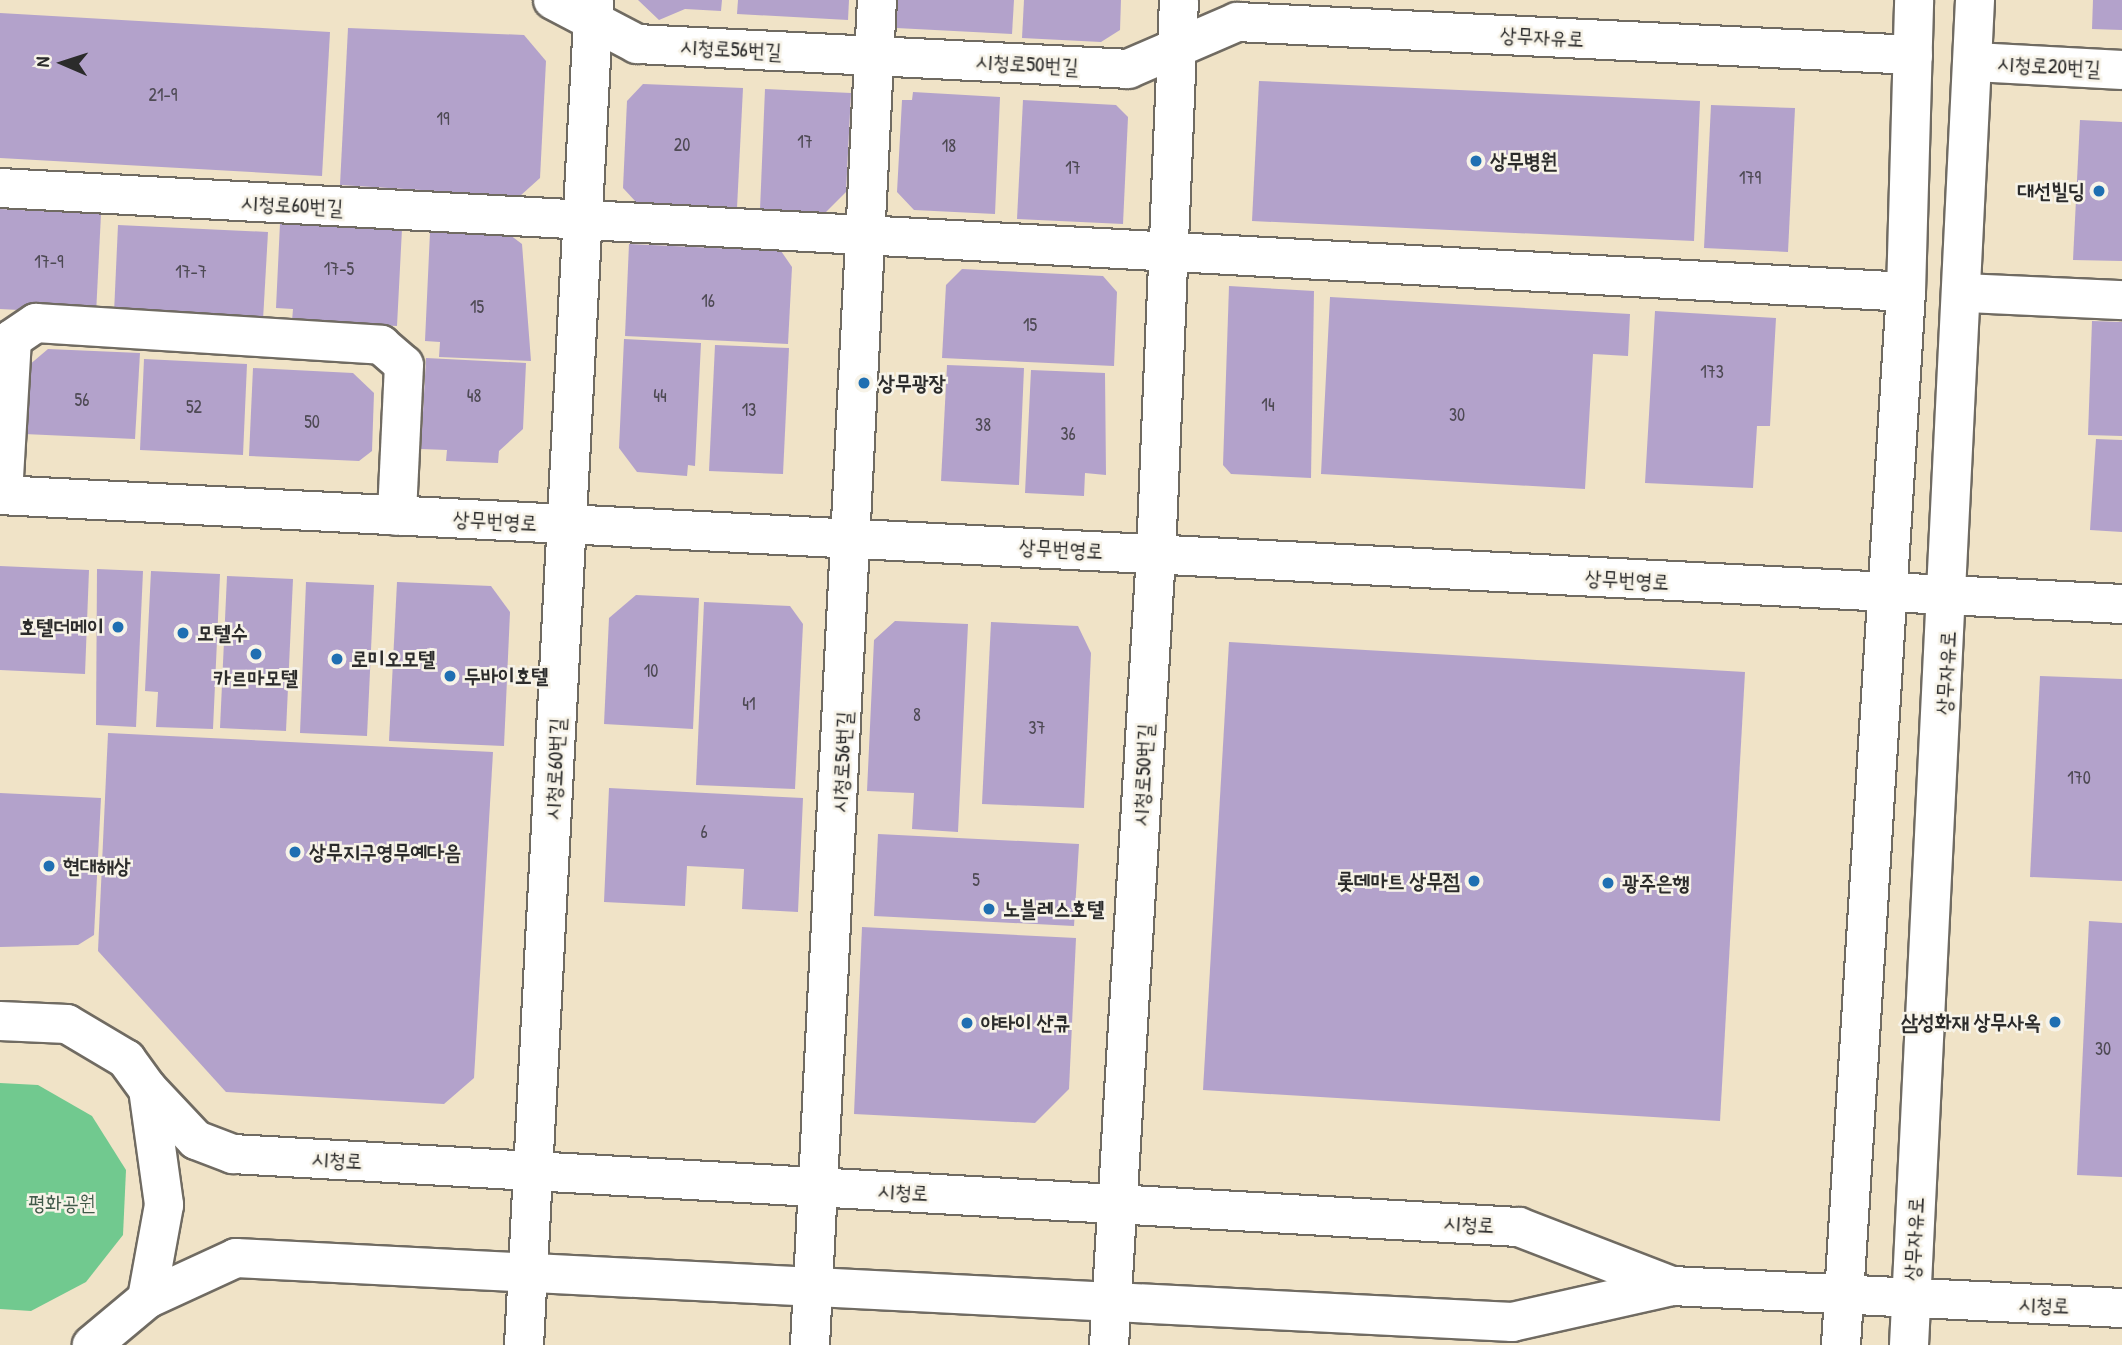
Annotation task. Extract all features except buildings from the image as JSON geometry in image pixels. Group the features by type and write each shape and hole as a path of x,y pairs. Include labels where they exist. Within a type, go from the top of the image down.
{"street":[{"path":"553,0 593,10"},
{"name":"시청로56번길","path":"810,1345 855,540 877,0"},
{"name":"시청로50번길","path":"1109,1345 1156,555 1179,0"},
{"path":"1841,1345 1906,292 1914,0"},
{"name":"상무자유로","path":"1909,1345 1965,293 1975,62 1975,0"},
{"name":"시청로56번길","path":"593,10 637,44 874,56"},
{"name":"시청로60번길","path":"524,1345 593,10"},
{"name":"상무자유로","path":"1177,49 1237,22 1913,55"},
{"name":"시청로50번길","path":"874,56 1128,69 1177,49"},
{"name":"시청로20번길","path":"1975,62 2122,70"},
{"name":"시청로60번길","path":"0,188 583,223"},
{"path":"583,223 1906,292"},
{"path":"1965,293 2122,300"},
{"path":"2,495 12,339 36,323 381,345 404,365 397,516"},
{"name":"상무번영로","path":"2,495 1950,598 2122,604"},
{"name":"시청로","path":"0,1021 68,1024 126,1059 148,1089 196,1140 233,1154 1519,1227 1672,1286"},
{"name":"시청로","path":"147,1298 164,1205 148,1089"},
{"name":"시청로","path":"92,1345 147,1298 236,1258 813,1287 1113,1298 1512,1322 1672,1286 2122,1308"}],"green space":[{"name":"평화공원","path":"0,1083 38,1085 92,1116 126,1170 123,1235 86,1282 31,1311 0,1309"}],"place":[{"name":"상무병원","path":"1476,161"},
{"name":"대선빌딩","path":"2099,191"},
{"name":"상무광장","path":"864,383"},
{"name":"호텔더메이","path":"118,627"},
{"name":"모텔수","path":"183,633"},
{"name":"카르마모텔","path":"256,654"},
{"name":"로미오모텔","path":"337,659"},
{"name":"두바이호텔","path":"450,676"},
{"name":"상무지구영무예다음","path":"295,852"},
{"name":"현대해상","path":"49,866"},
{"name":"롯데마트 상무점","path":"1474,881"},
{"name":"광주은행","path":"1608,883"},
{"name":"노블레스호텔","path":"989,909"},
{"name":"삼성화재 상무사옥","path":"2055,1022"},
{"name":"야타이 산큐","path":"967,1023"}]}
